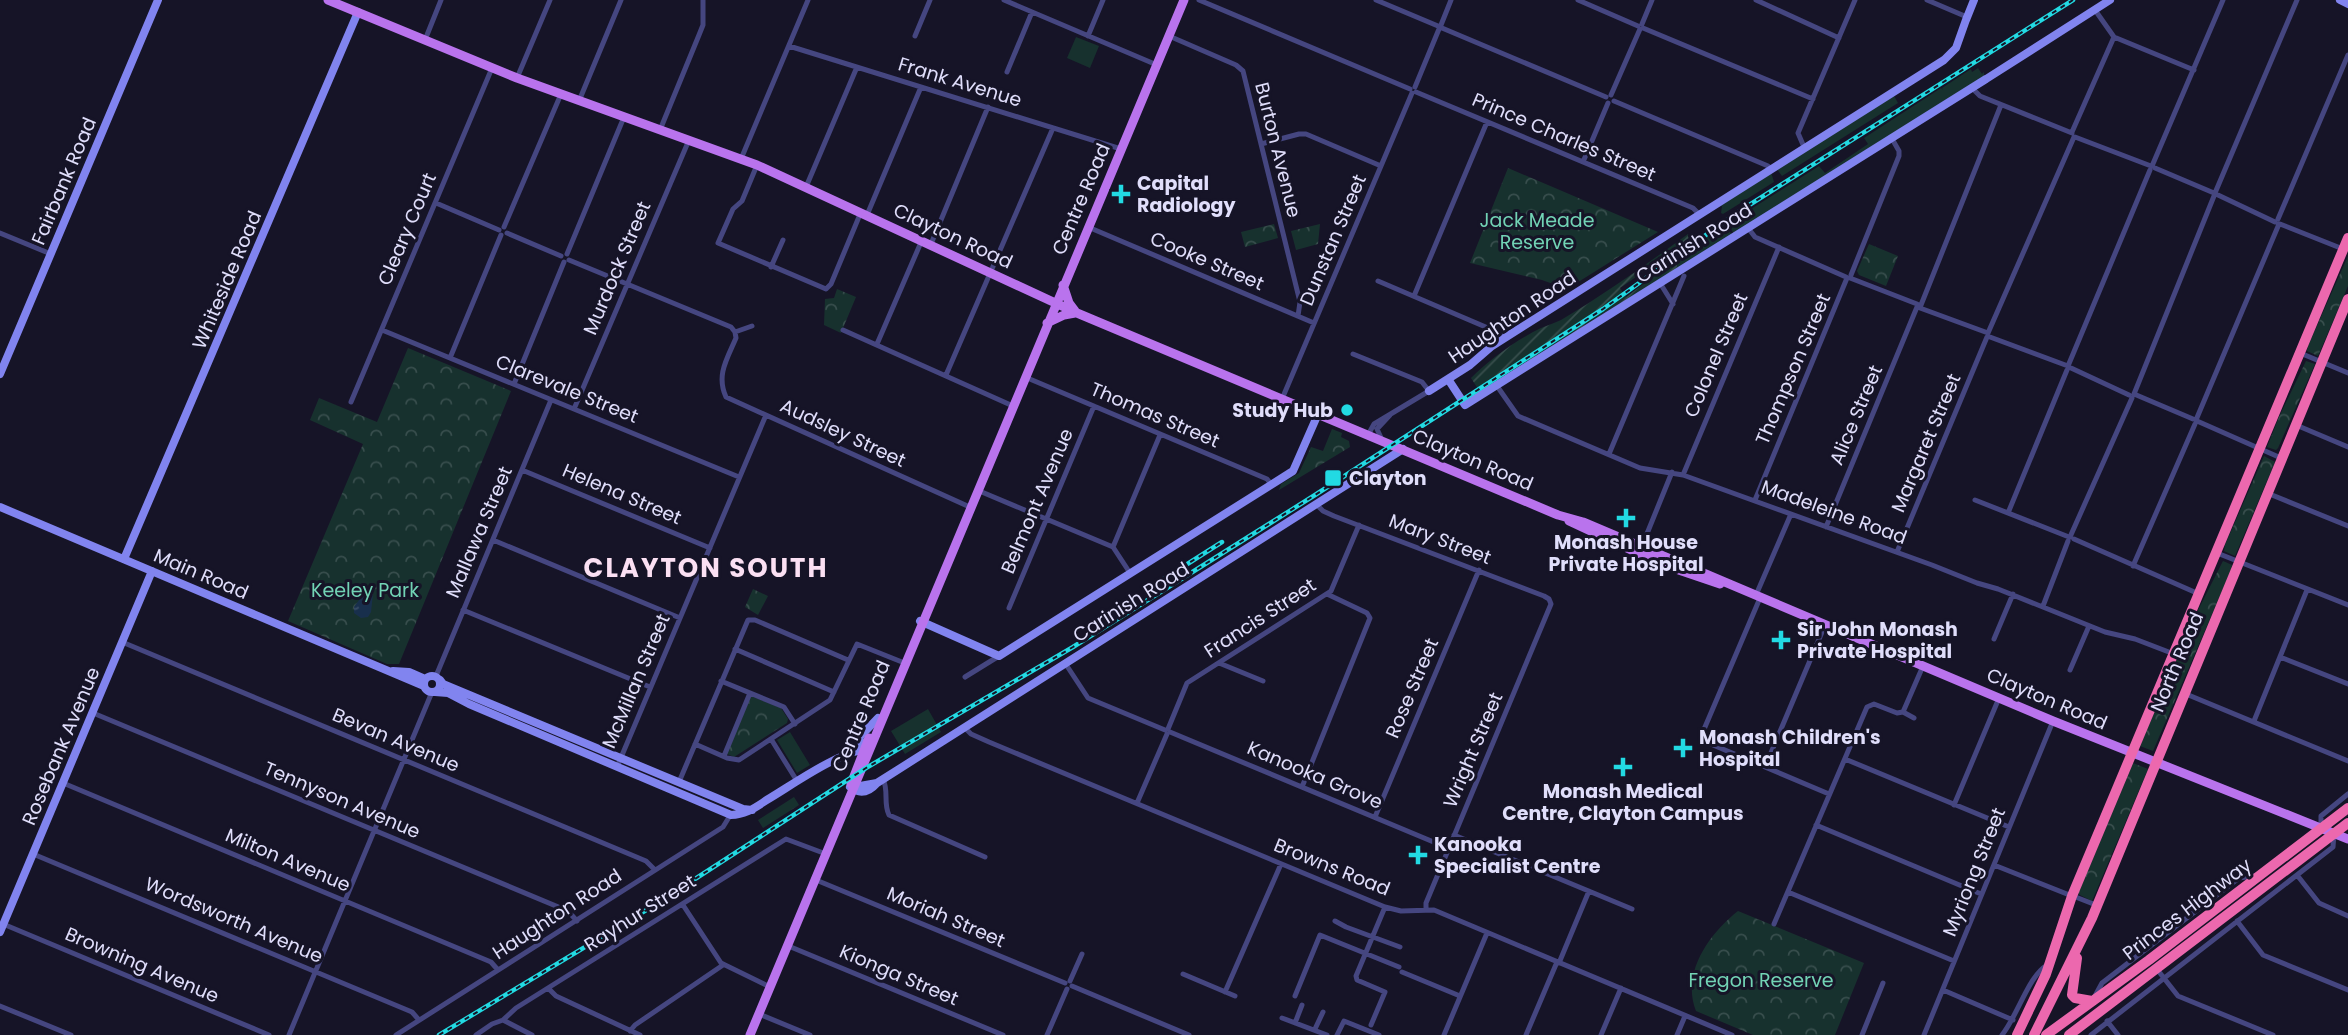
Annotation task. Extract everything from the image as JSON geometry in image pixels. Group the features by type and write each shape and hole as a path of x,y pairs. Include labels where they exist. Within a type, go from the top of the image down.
{"highway":[{"name":"North Road","path":"2018,1035 2050,962 2072,896 2348,238"},
{"name":"North Road","path":"2034,1035 2097,905 2348,299"},
{"name":"Princes Highway","path":"2069,1035 2257,877 2348,808"},
{"name":"Princes Highway","path":"2046,1035 2093,1000 2153,965 2348,823"},
{"path":"2080,942 2071,995 2093,1000"}],"main road":[{"name":"Clayton Road","path":"328,0 517,78 757,165 1077,313 1558,515 1669,568 1734,587"},
{"name":"Centre Road","path":"786,945 1184,0"},
{"path":"1063,285 1069,303 1077,313 1064,315 1047,323 1045,308 1036,294 1052,292 1063,285"},
{"name":"Clayton Road","path":"1558,515 1581,521 1642,546 2053,721 2348,839"},
{"name":"Centre Road","path":"748,1035 816,880 824,853 848,804 860,761 869,746 878,718 922,622"},
{"name":"Centre Road","path":"748,1035 759,1014 768,986"}],"street":[{"name":"Fairbank Road","path":"0,374 158,0"},
{"path":"425,40 441,0"},
{"path":"517,78 550,0"},
{"path":"579,101 621,0"},
{"path":"660,130 703,25 703,0"},
{"path":"741,159 808,0"},
{"path":"915,36 930,0"},
{"path":"1004,0 1157,65"},
{"path":"1088,36 1103,0"},
{"name":"Prince Charles Street","path":"1199,0 1694,209 1699,214"},
{"path":"1376,0 1770,169"},
{"name":"Dunstan Street","path":"1282,399 1451,0"},
{"path":"1578,0 1813,99"},
{"path":"1583,162 1652,0"},
{"path":"1756,0 1839,38"},
{"path":"1803,145 1798,135 1855,0"},
{"path":"1927,0 1967,17 1974,0"},
{"name":"Carinish Road","path":"1448,379 1465,405 2110,0"},
{"path":"2008,513 2223,0"},
{"path":"2043,606 2297,0"},
{"path":"2340,0 2348,4"},
{"path":"2095,10 2114,37 2194,70"},
{"name":"Whiteside Road","path":"124,559 358,12"},
{"path":"1007,72 1032,12"},
{"name":"Haughton Road","path":"1367,435 1374,424 1470,365 1504,338 1784,160 1803,145 1821,137 1922,73 1952,50 1967,17"},
{"name":"Burton Avenue","path":"1169,36 1236,65 1243,71 1300,302 1298,316"},
{"name":"Margaret Street","path":"1898,552 2114,37"},
{"name":"Frank Avenue","path":"789,46 1121,149"},
{"path":"2133,566 2348,55"},
{"path":"806,187 857,67"},
{"name":"Cleary Court","path":"351,402 492,68"},
{"path":"757,165 743,201 733,209 718,243 826,289 831,284 922,87"},
{"path":"1973,87 1983,97 2003,106 2343,249"},
{"path":"450,358 561,94"},
{"name":"Alice Street","path":"1826,527 2003,106"},
{"path":"877,344 988,107"},
{"path":"514,384 624,117"},
{"path":"1414,296 1487,122"},
{"path":"946,375 1053,128"},
{"path":"1261,144 1306,134 1381,166"},
{"name":"Thompson Street","path":"1755,500 1899,156 1891,137"},
{"name":"Murdock Street","path":"574,409 689,140"},
{"path":"436,203 731,327 735,332 752,326"},
{"name":"Cooke Street","path":"1088,227 1314,323"},
{"path":"1750,227 1761,239 1779,247 2281,458"},
{"path":"0,233 51,254"},
{"path":"771,267 783,240"},
{"name":"Colonel Street","path":"1683,475 1779,247"},
{"path":"1609,454 1684,276"},
{"path":"1378,281 1495,331 1504,338"},
{"path":"1660,284 1673,304"},
{"name":"Clarevale Street","path":"382,330 739,477"},
{"path":"844,330 946,375 1012,409"},
{"name":"Audsley Street","path":"735,332 736,338 722,372 720,385 726,397 970,508"},
{"path":"2300,353 2348,373"},
{"path":"1353,354 1422,382 1429,391"},
{"name":"Thomas Street","path":"1025,377 1267,479 1272,484"},
{"name":"Madeleine Road","path":"1497,386 1518,416 1645,469 1683,475 1755,500 1967,580 2013,594 2109,634 2135,639 2174,654"},
{"name":"Mallawa Street","path":"438,678 463,610 551,400"},
{"name":"Belmont Avenue","path":"1009,608 1094,406"},
{"path":"965,677 1293,471 1318,414"},
{"name":"McMillan Street","path":"617,767 766,415"},
{"path":"1382,441 1377,429 1390,415"},
{"path":"2295,425 2348,447"},
{"path":"1113,547 1160,435"},
{"name":"Carinish Road","path":"848,804 877,782 1403,449"},
{"name":"Helena Street","path":"523,470 709,548"},
{"path":"1642,546 1672,472"},
{"path":"977,491 1113,547 1130,573"},
{"path":"2266,493 2348,526"},
{"path":"1975,500 2200,594"},
{"name":"Mary Street","path":"1316,504 1323,510 1359,525 1544,596 1551,604"},
{"name":"Main Road","path":"0,507 390,671 409,673 425,683"},
{"path":"1791,514 1702,734 1706,742 1829,794"},
{"name":"Francis Street","path":"1137,803 1187,683 1331,591 1359,525"},
{"path":"493,540 680,618"},
{"path":"2217,553 2348,605"},
{"name":"Rose Street","path":"1375,817 1479,570"},
{"name":"Rosebank Avenue","path":"2,928 152,571"},
{"path":"2254,721 2307,590"},
{"path":"1302,787 1370,618 1367,613 1327,594"},
{"path":"1994,639 2013,594"},
{"name":"Wright Street","path":"1426,909 1448,848 1551,604"},
{"path":"463,610 650,687"},
{"path":"679,782 734,649 746,623 751,619 848,660"},
{"path":"922,622 999,656"},
{"path":"1765,767 1825,625"},
{"path":"2070,670 2089,626"},
{"name":"Bevan Avenue","path":"122,642 646,861 655,870"},
{"path":"695,744 739,760 830,699 854,646 860,644 902,663"},
{"path":"734,649 834,692"},
{"path":"2280,657 2348,684"},
{"name":"Kanooka Grove","path":"1065,663 1088,698 1448,848"},
{"path":"1219,663 1263,681"},
{"path":"1903,712 1923,666"},
{"path":"731,815 653,777 621,758 533,727 448,693 433,692 425,683 430,676 438,678 443,684 533,727 617,767 653,777 679,782 752,810"},
{"path":"289,1035 433,692 440,688 438,678"},
{"path":"721,681 784,707 795,724"},
{"path":"724,756 750,693"},
{"path":"2183,693 2348,761"},
{"path":"1954,804 1999,698"},
{"path":"1774,924 1868,705 1874,704 1897,713 1903,712 1914,718"},
{"name":"Tennyson Avenue","path":"93,713 568,911 577,921"},
{"path":"860,761 848,751 878,718"},
{"name":"Myriong Street","path":"1924,1035 2053,721"},
{"name":"Browns Road","path":"964,727 971,734 989,742 1385,907 1401,911 1426,909 1732,1035"},
{"path":"771,739 797,781"},
{"name":"Haughton Road","path":"731,815 741,815 752,810 848,751 869,746"},
{"path":"1845,759 2009,827"},
{"path":"854,784 877,782 887,789 886,806 889,815 985,857"},
{"name":"Milton Avenue","path":"63,783 491,962 498,970"},
{"path":"854,784 866,792"},
{"path":"2321,828 2320,816 2348,794"},
{"name":"Haughton Road","path":"396,1035 723,827 735,805"},
{"path":"1816,825 1981,894"},
{"path":"2091,1035 2107,1021 2153,965 2236,921 2333,847 2334,833"},
{"path":"1454,835 1632,909"},
{"name":"Rayhur Street","path":"476,1035 786,839 824,853"},
{"name":"Wordsworth Avenue","path":"33,854 412,1012 419,1020"},
{"path":"1994,863 2097,905"},
{"path":"1225,992 1281,864"},
{"path":"2297,875 2320,904 2348,916"},
{"name":"Moriah Street","path":"816,880 1189,1035"},
{"path":"1526,1035 1589,891"},
{"path":"1788,892 1954,961"},
{"path":"683,905 723,965 768,986"},
{"path":"1371,1025 1385,992 1356,979 1385,907"},
{"path":"1335,920 1400,947"},
{"path":"2236,921 2263,955 2348,990"},
{"name":"Browning Avenue","path":"2,928 269,1035"},
{"path":"1444,1035 1487,933"},
{"path":"1295,996 1320,935 1460,996"},
{"name":"Kionga Street","path":"786,945 1003,1035"},
{"path":"1047,1035 1082,954"},
{"name":"North Road","path":"2002,1035 2013,1020 2036,974 2050,962"},
{"path":"631,1031 635,1025 723,965"},
{"path":"2153,965 2178,996 2273,1035"},
{"path":"1183,974 1235,996"},
{"path":"1861,1035 1883,983"},
{"path":"1601,1035 1621,988"},
{"path":"549,989 556,996 640,1035"},
{"path":"1943,990 2013,1020"},
{"path":"1294,1023 1302,1005"},
{"path":"0,1006 71,1035"},
{"path":"1315,1029 1323,1012"},
{"path":"759,1014 810,1035"},
{"path":"1677,1035 1685,1016"},
{"path":"1282,1018 1327,1035"},
{"path":"503,1020 532,1035"},
{"path":"1337,1035 1344,1021 1378,1034"},
{"path":"2107,1021 2118,1035"}],"green space":[{"path":"1076,37 1099,46 1090,68 1067,58"},
{"path":"1978,68 1982,74 1984,72 1984,77 1734,234 1729,226 1743,214 1819,166 1825,173 1868,144 1864,138 1941,88 1943,90 1942,88 1971,69 1972,72"},
{"path":"1893,94 1898,103 1782,176 1776,168"},
{"name":"Jack Meade Reserve","path":"1508,168 1658,232 1567,289 1542,280 1470,263"},
{"path":"1771,172 1774,182 1723,214 1722,206 1716,207"},
{"path":"1274,224 1278,238 1245,247 1241,232"},
{"path":"1320,224 1318,244 1296,250 1291,231"},
{"path":"1723,225 1724,227 1676,263 1678,269 1480,392 1471,378 1494,357 1541,328 1561,320 1626,279 1688,234 1690,237 1678,248 1620,288 1626,297"},
{"path":"1727,227 1732,235 1678,269 1676,263"},
{"path":"1869,244 1898,256 1886,286 1859,275 1857,271"},
{"path":"2348,256 2348,286 2318,356 2307,351 2308,346"},
{"path":"837,289 856,297 841,333 824,325 825,299 834,298"},
{"name":"Keeley Park","path":"408,348 511,391 399,664 387,664 288,621 363,444 310,420 319,398 377,422"},
{"path":"2306,361 2315,364 2278,448 2276,450 2267,447 2279,417"},
{"path":"1332,429 1342,433 1341,437 1349,441 1350,447 1279,490 1281,484 1299,473 1311,447 1323,451"},
{"path":"2264,456 2275,462 2235,556 2224,551 2225,545"},
{"path":"2223,561 2232,565 2231,570 2153,751 2140,746 2194,618"},
{"path":"753,589 768,596 758,615 745,607"},
{"path":"751,696 781,708 788,719 787,723 734,757 727,754"},
{"path":"928,709 941,732 905,754 891,731"},
{"path":"790,732 810,765 797,773 777,740"},
{"path":"2133,763 2148,769 2092,901 2078,894"},
{"path":"794,797 799,805 763,828 758,820"},
{"name":"Fregon Reserve","path":"1738,911 1864,963 1835,1035 1753,1035 1696,1011 1692,983 1700,955 1717,931"}],"water":[{"path":"368,587 373,593 371,612 368,617 361,618 354,613 354,607 364,588"}],"railway":[{"path":"439,1035 658,903 866,768 1073,647 1315,495 1603,309 1735,214 2073,0"},
{"path":"1148,589 1222,542"}],"place":[{"name":"Capital Radiology","path":"1121,194"},
{"name":"Study Hub","path":"1347,410"},
{"name":"Clayton","path":"1333,478"},
{"name":"Monash House Private Hospital","path":"1626,518"},
{"name":"Sir John Monash Private Hospital","path":"1781,640"},
{"name":"Monash Children's Hospital","path":"1683,748"},
{"name":"Monash Medical Centre, Clayton Campus","path":"1623,767"},
{"name":"Kanooka Specialist Centre","path":"1418,855"}],"district":[{"name":"CLAYTON SOUTH","path":"706,568"}]}
